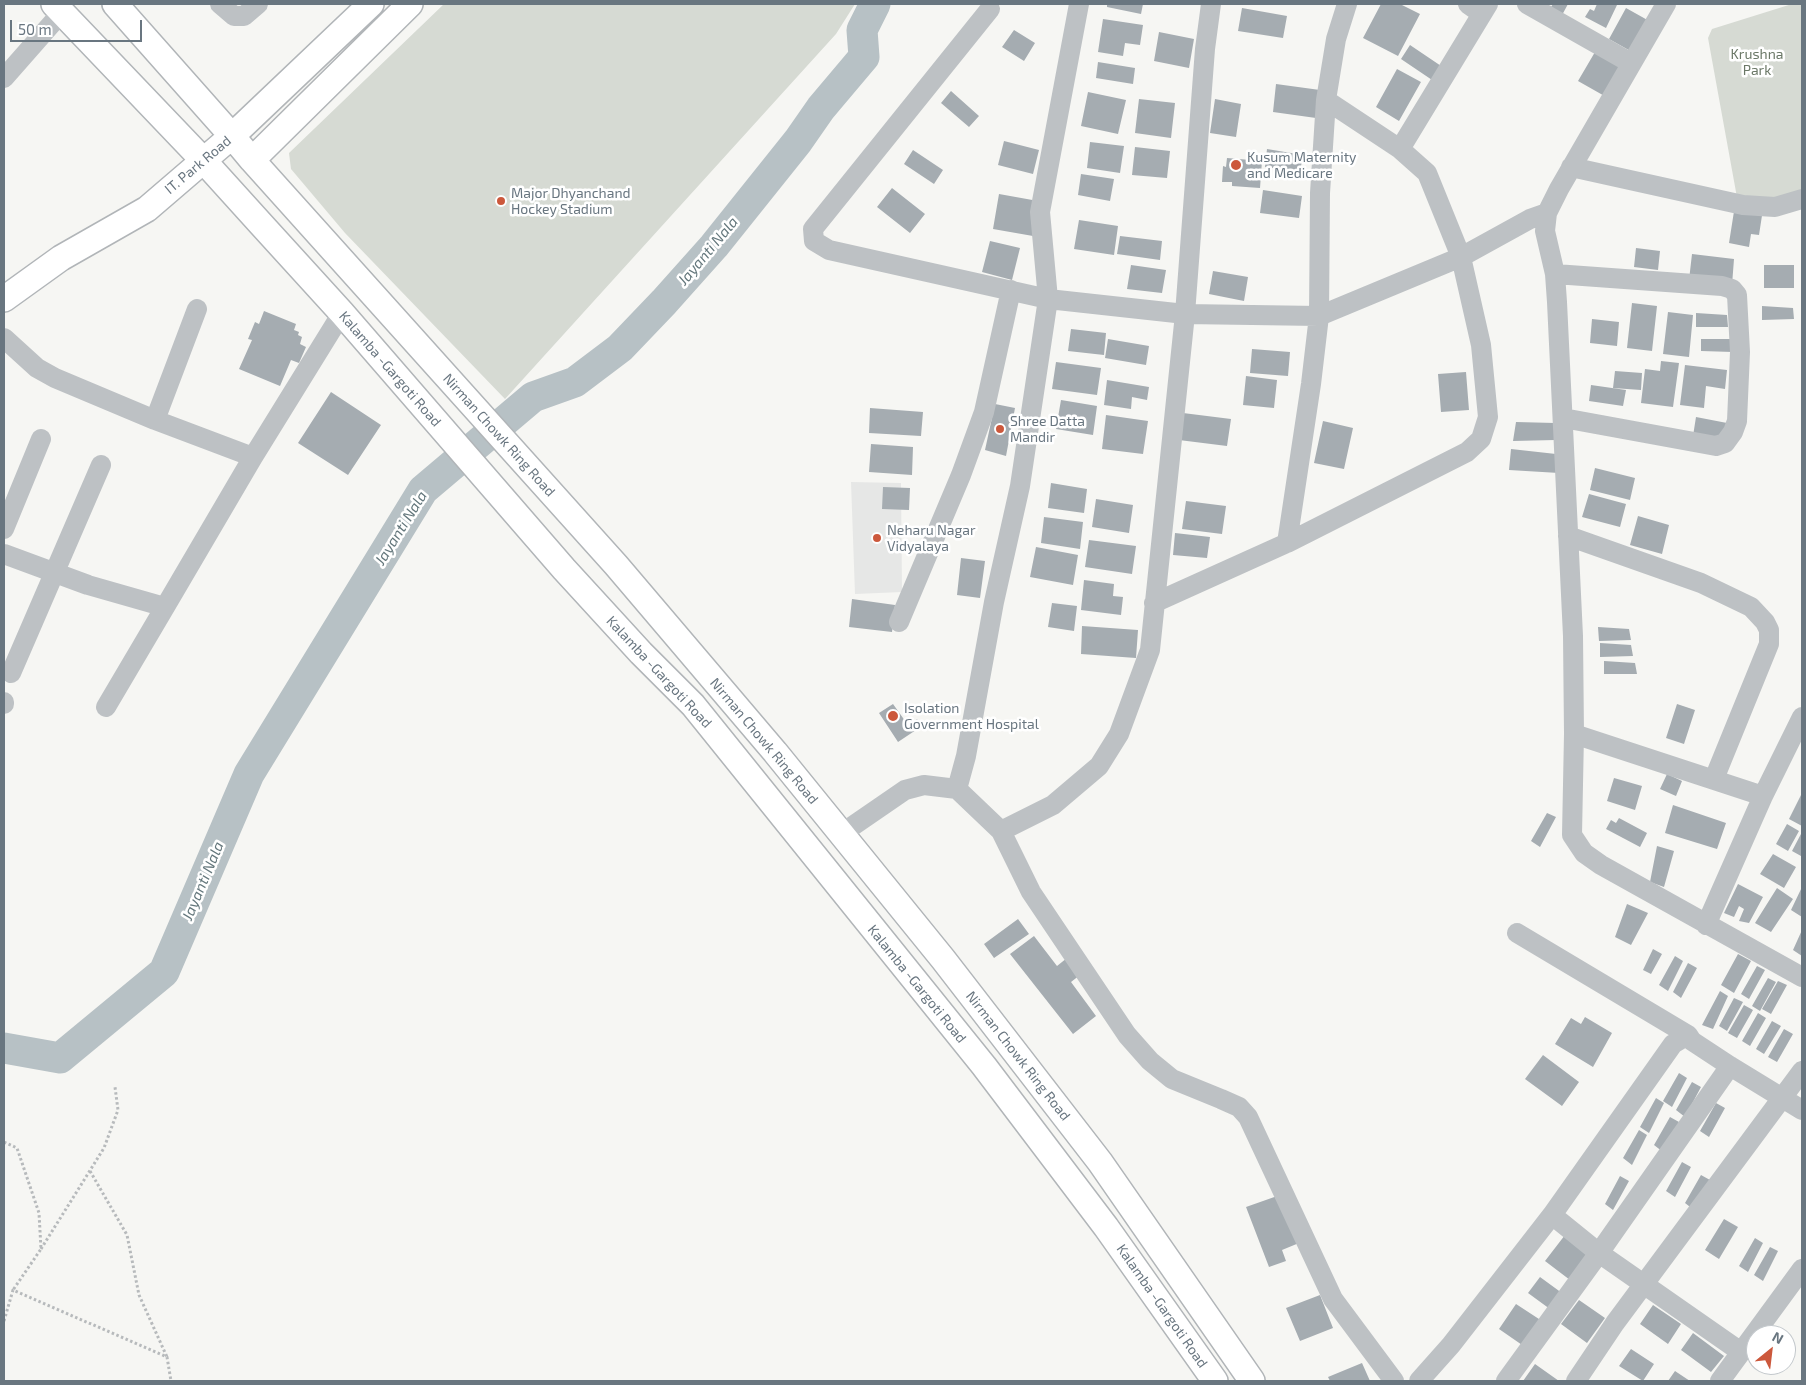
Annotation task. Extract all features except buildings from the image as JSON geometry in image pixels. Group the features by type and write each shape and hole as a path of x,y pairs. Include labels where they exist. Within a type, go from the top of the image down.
{"main road":[{"name":"IT. Park Road","path":"4,298 62,258 147,209 232,136 371,4"},
{"path":"252,160 410,4"},
{"name":"Nirman Chowk Ring Road","path":"121,6 252,160 616,565 768,744 943,959 1100,1162 1252,1381"},
{"name":"Kalamba -Gargoti Road","path":"58,8 203,160 342,313 455,444 641,653 693,705 984,1066 1106,1227 1215,1381"}],"street":[{"path":"220,4 234,16 244,16 258,4"},
{"path":"957,789 966,756 994,602 1020,486 1048,299 1040,212 1079,4"},
{"path":"1001,831 1053,805 1099,766 1119,734 1150,650 1185,314 1205,49 1212,4"},
{"path":"1287,544 1319,316 1320,193 1326,100 1336,39 1347,4"},
{"path":"1527,4 1631,63"},
{"path":"1666,4 1571,167 1547,213 1544,231 1555,274 1563,418 1573,636 1572,835 1584,853 1600,865 1802,978"},
{"path":"1400,149 1479,7"},
{"path":"4,78 58,8"},
{"path":"990,9 813,229 814,241 829,250 1048,299 1185,314 1319,316 1461,257 1530,219 1547,213"},
{"path":"1154,603 1287,544 1467,452 1481,439 1488,417 1481,346 1461,257 1427,173 1400,149 1326,100"},
{"path":"1571,167 1743,205 1775,207 1802,199"},
{"path":"1555,274 1722,286 1732,289 1737,295 1740,352 1738,420 1734,432 1725,443 1716,446 1563,418"},
{"path":"899,622 961,475 984,412 1012,290"},
{"path":"155,420 196,309"},
{"path":"106,707 253,457 342,313"},
{"path":"4,338 37,368 55,378 155,420 253,457"},
{"path":"4,529 41,439"},
{"path":"11,673 100,466"},
{"path":"1568,536 1701,582 1751,607 1769,630 1769,644 1714,780"},
{"path":"4,554 88,585 166,607"},
{"path":"1706,925 1762,796 1802,717"},
{"path":"1574,734 1762,796"},
{"path":"841,834 906,790 924,785 957,789 1001,831 1031,892 1127,1035 1144,1055 1172,1079 1221,1098 1238,1107 1248,1117 1333,1299 1394,1381"},
{"path":"1517,933 1688,1035 1692,1041 1802,1110"},
{"path":"1419,1381 1451,1345 1552,1215 1667,1051 1673,1044 1688,1035"},
{"path":"1506,1381 1599,1253 1730,1066"},
{"path":"1576,1381 1615,1322 1802,1071"},
{"path":"1552,1215 1599,1253 1741,1352"},
{"path":"1720,1381 1802,1269"}],"path":[{"path":"4,1321 13,1290 104,1148 118,1110 115,1087"},
{"path":"4,1142 18,1148 39,1213 41,1248"},
{"path":"90,1171 127,1235 139,1295 167,1357 171,1381"},
{"path":"13,1290 167,1357"}],"shaded area":[{"name":"Neharu Nagar Vidyalaya","path":"851,482 901,483 902,592 855,594"}],"green space":[{"name":"Major Dhyanchand Hockey Stadium","path":"444,4 855,4 836,34 505,399 345,233 291,169 289,153"},
{"name":"Krushna Park","path":"1792,4 1802,4 1802,197 1738,203 1708,38 1712,29"}],"waterway":[{"name":"Jayanti Nala","path":"4,1048 60,1058 164,972 249,774 423,490 533,397 575,382 620,348 664,302 714,246 798,141 821,108 864,57 862,30 875,4"}],"place":[{"name":"Kusum Maternity and Medicare","path":"1236,165"},
{"name":"Major Dhyanchand Hockey Stadium","path":"501,201"},
{"name":"Shree Datta Mandir","path":"1000,429"},
{"name":"Neharu Nagar Vidyalaya","path":"877,538"},
{"name":"Isolation Government Hospital","path":"893,716"}]}
